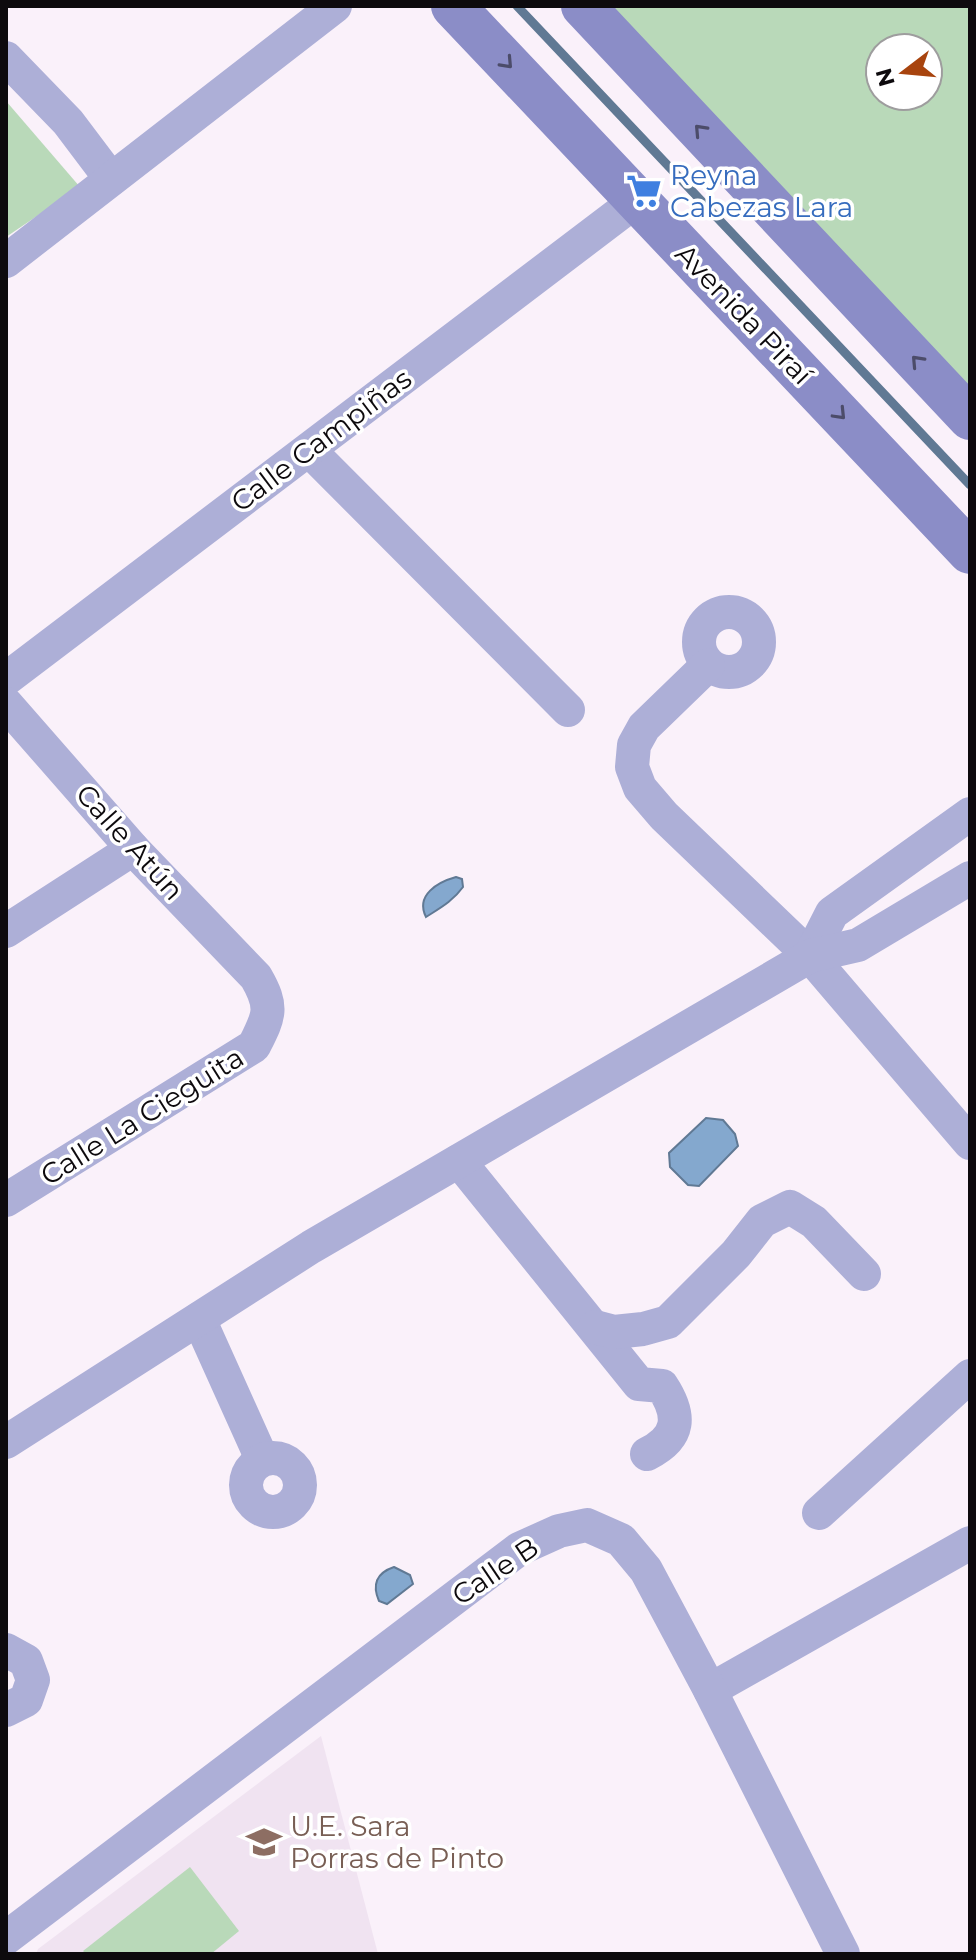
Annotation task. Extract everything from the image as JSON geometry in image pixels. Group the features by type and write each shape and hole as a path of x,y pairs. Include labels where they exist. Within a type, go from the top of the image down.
{"main road":[{"name":"Avenida Piraí","path":"453,6 636,201 968,544"},
{"path":"583,6 970,418"}],"street":[{"path":"6,261 335,6"},
{"path":"6,58 68,122 111,179"},
{"name":"Calle Campiñas","path":"6,679 636,201"},
{"path":"309,450 568,710"},
{"path":"708,665 644,727 634,745 632,767 640,788 664,816 810,956 970,1143"},
{"name":"Calle Atún","path":"6,704 133,849 256,977"},
{"path":"810,956 832,913 970,814"},
{"path":"6,931 133,849"},
{"path":"6,1442 311,1247 810,956 858,945 970,878"},
{"name":"Calle La Cieguita","path":"6,1200 254,1046 268,1019 268,997 256,977"},
{"path":"459,1161 639,1384 662,1386 675,1405 674,1431 663,1446 647,1454"},
{"path":"595,1327 614,1332 668,1322 736,1254 762,1221 790,1207 814,1222 864,1274"},
{"path":"199,1319 262,1459"},
{"path":"819,1513 970,1376"},
{"name":"Calle B","path":"6,1938 519,1549 559,1531 587,1525 621,1540 646,1570 843,1954"},
{"path":"710,1690 970,1543"},
{"path":"6,1650 26,1661 33,1680 26,1700 6,1710"}],"shaded area":[{"name":"U.E. Sara Porras de Pinto","path":"321,1736 378,1954 36,1954 38,1949"}],"green space":[{"path":"606,6 970,6 970,396"},
{"path":"6,101 80,187 6,237"},
{"path":"190,1867 239,1931 211,1954 86,1954 83,1951"}],"water":[{"path":"456,877 462,879 463,887 451,900 426,917 423,909 426,896 442,882"},
{"path":"706,1118 723,1120 735,1134 738,1146 699,1186 688,1185 670,1167 669,1153"},
{"path":"394,1567 410,1575 413,1584 387,1604 379,1601 376,1585 379,1576"}],"waterway":[{"path":"517,6 970,485"}],"place":[{"name":"Reyna Cabezas Lara","path":"644,191"},
{"name":"U.E. Sara Porras de Pinto","path":"264,1842"}]}
